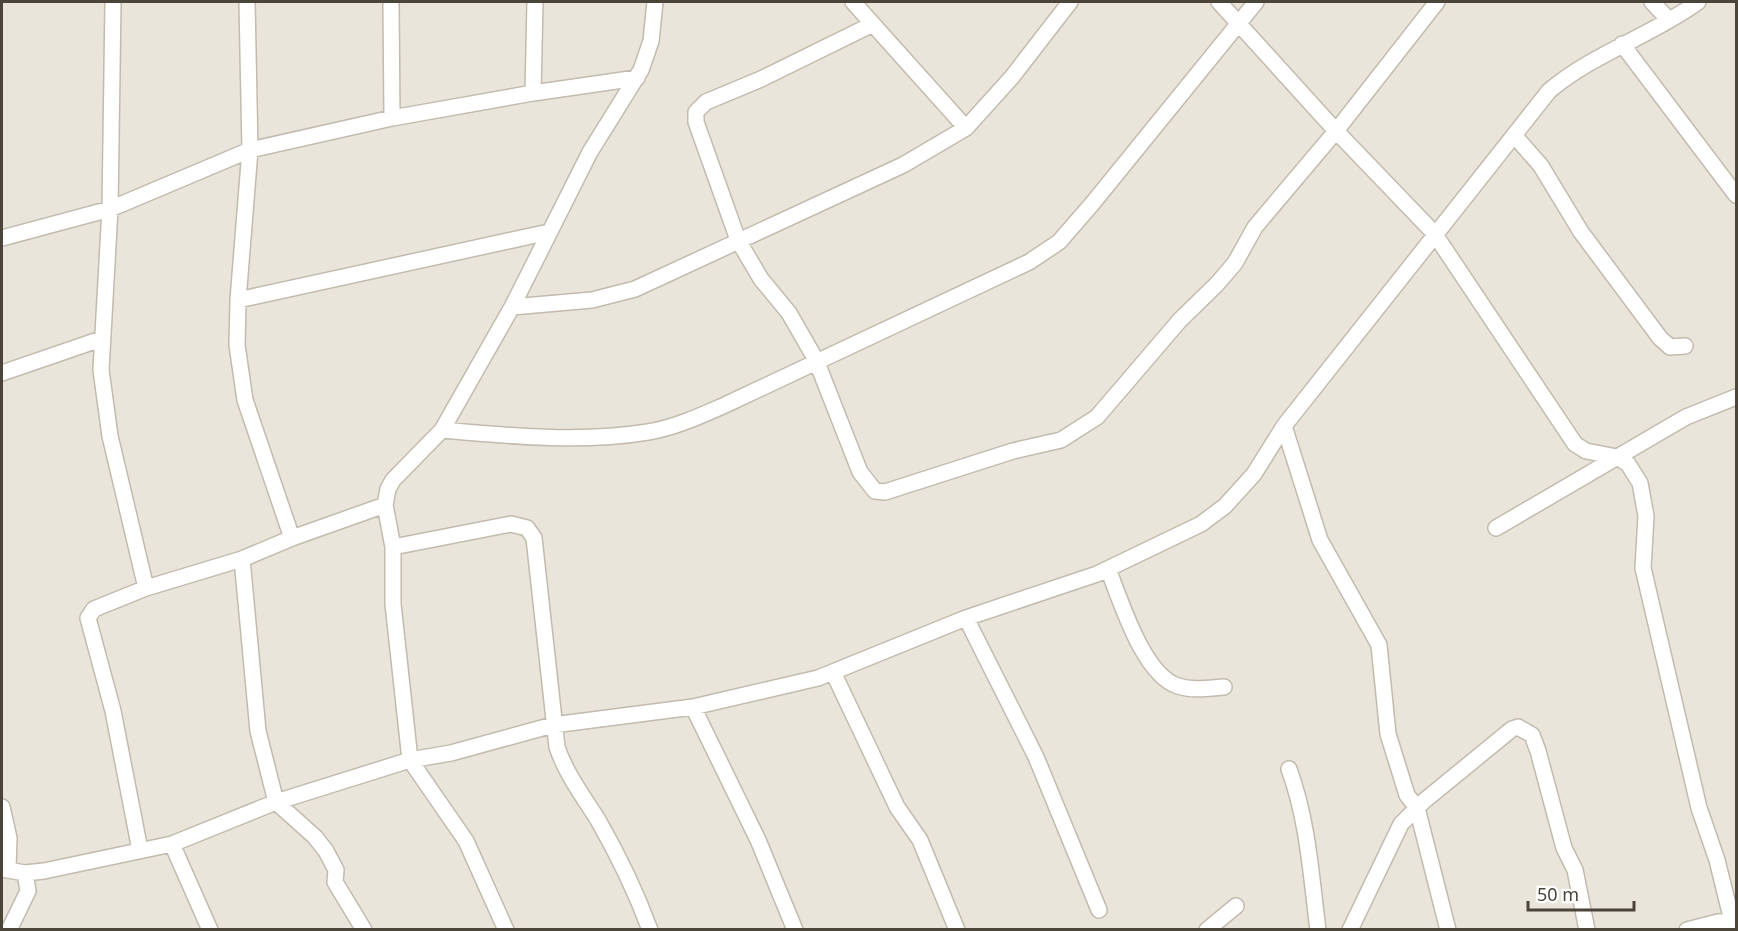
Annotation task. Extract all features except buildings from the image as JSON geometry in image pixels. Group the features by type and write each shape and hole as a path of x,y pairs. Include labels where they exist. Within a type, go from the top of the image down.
{"street":[{"path":"113,2 110,209 101,370 110,436 146,588"},
{"path":"247,2 250,150 238,300 237,345 245,400 292,538"},
{"path":"391,2 392,118"},
{"path":"534,93 535,2"},
{"path":"506,930 466,841 410,760 393,604 393,547 386,505 388,489 393,480 442,430 512,307 590,152 637,78 651,41 655,2"},
{"path":"853,2 966,128"},
{"path":"512,307 592,300 635,289 903,165 966,128 1012,77 1070,2"},
{"path":"1219,2 1336,131 1434,233 1575,444 1586,451 1617,457 1634,472 1644,497 1643,568 1699,808 1734,921 1687,930"},
{"path":"442,430 524,437 649,432 681,423 725,405 816,360 1029,262 1059,242 1256,2"},
{"path":"873,24 761,79 706,102 696,112 696,122 738,240 761,279 789,313 816,360 860,472 875,491 885,492 1013,451 1061,440 1097,417 1180,320 1217,284 1234,263 1255,227 1336,131 1437,2"},
{"path":"1652,2 1669,21"},
{"path":"2,807 9,838 5,869 25,873 44,872 172,844 276,802 410,760 451,753 554,725 693,707 818,678 966,618 1108,569 1201,524 1225,506 1254,474 1284,426 1434,233 1549,91 1566,77 1622,44 1669,21 1698,2"},
{"path":"1622,44 1737,195"},
{"path":"2,238 110,209 250,150 392,118 637,78"},
{"path":"1515,135 1542,166 1581,232 1660,339 1670,347 1685,346"},
{"path":"238,300 549,232"},
{"path":"2,373 101,339"},
{"path":"1496,528 1686,417 1737,397"},
{"path":"1284,426 1320,540 1379,645 1388,734 1407,795 1417,808 1448,930"},
{"path":"140,850 113,711 88,618 94,609 146,588 242,559 292,538 386,505"},
{"path":"393,547 511,524 527,528 534,538 554,725 562,763 638,896 650,930"},
{"path":"242,559 258,731 276,802 315,837 326,851 336,870 335,882 364,930"},
{"path":"1108,569 1142,650 1160,675 1175,686 1190,689 1224,687"},
{"path":"966,618 1036,757 1099,910"},
{"path":"833,672 897,807 920,840 957,930"},
{"path":"693,707 758,840 795,930"},
{"path":"1350,930 1401,824 1512,729 1518,727 1527,730 1532,735 1538,751 1564,848 1575,870 1587,930"},
{"path":"1289,769 1299,796 1306,828 1318,930"},
{"path":"172,844 210,930"},
{"path":"9,930 28,891 25,873"},
{"path":"1207,930 1236,906"}],"shaded area":[{"path":"2,2 1736,2 1736,929 2,929"}]}
